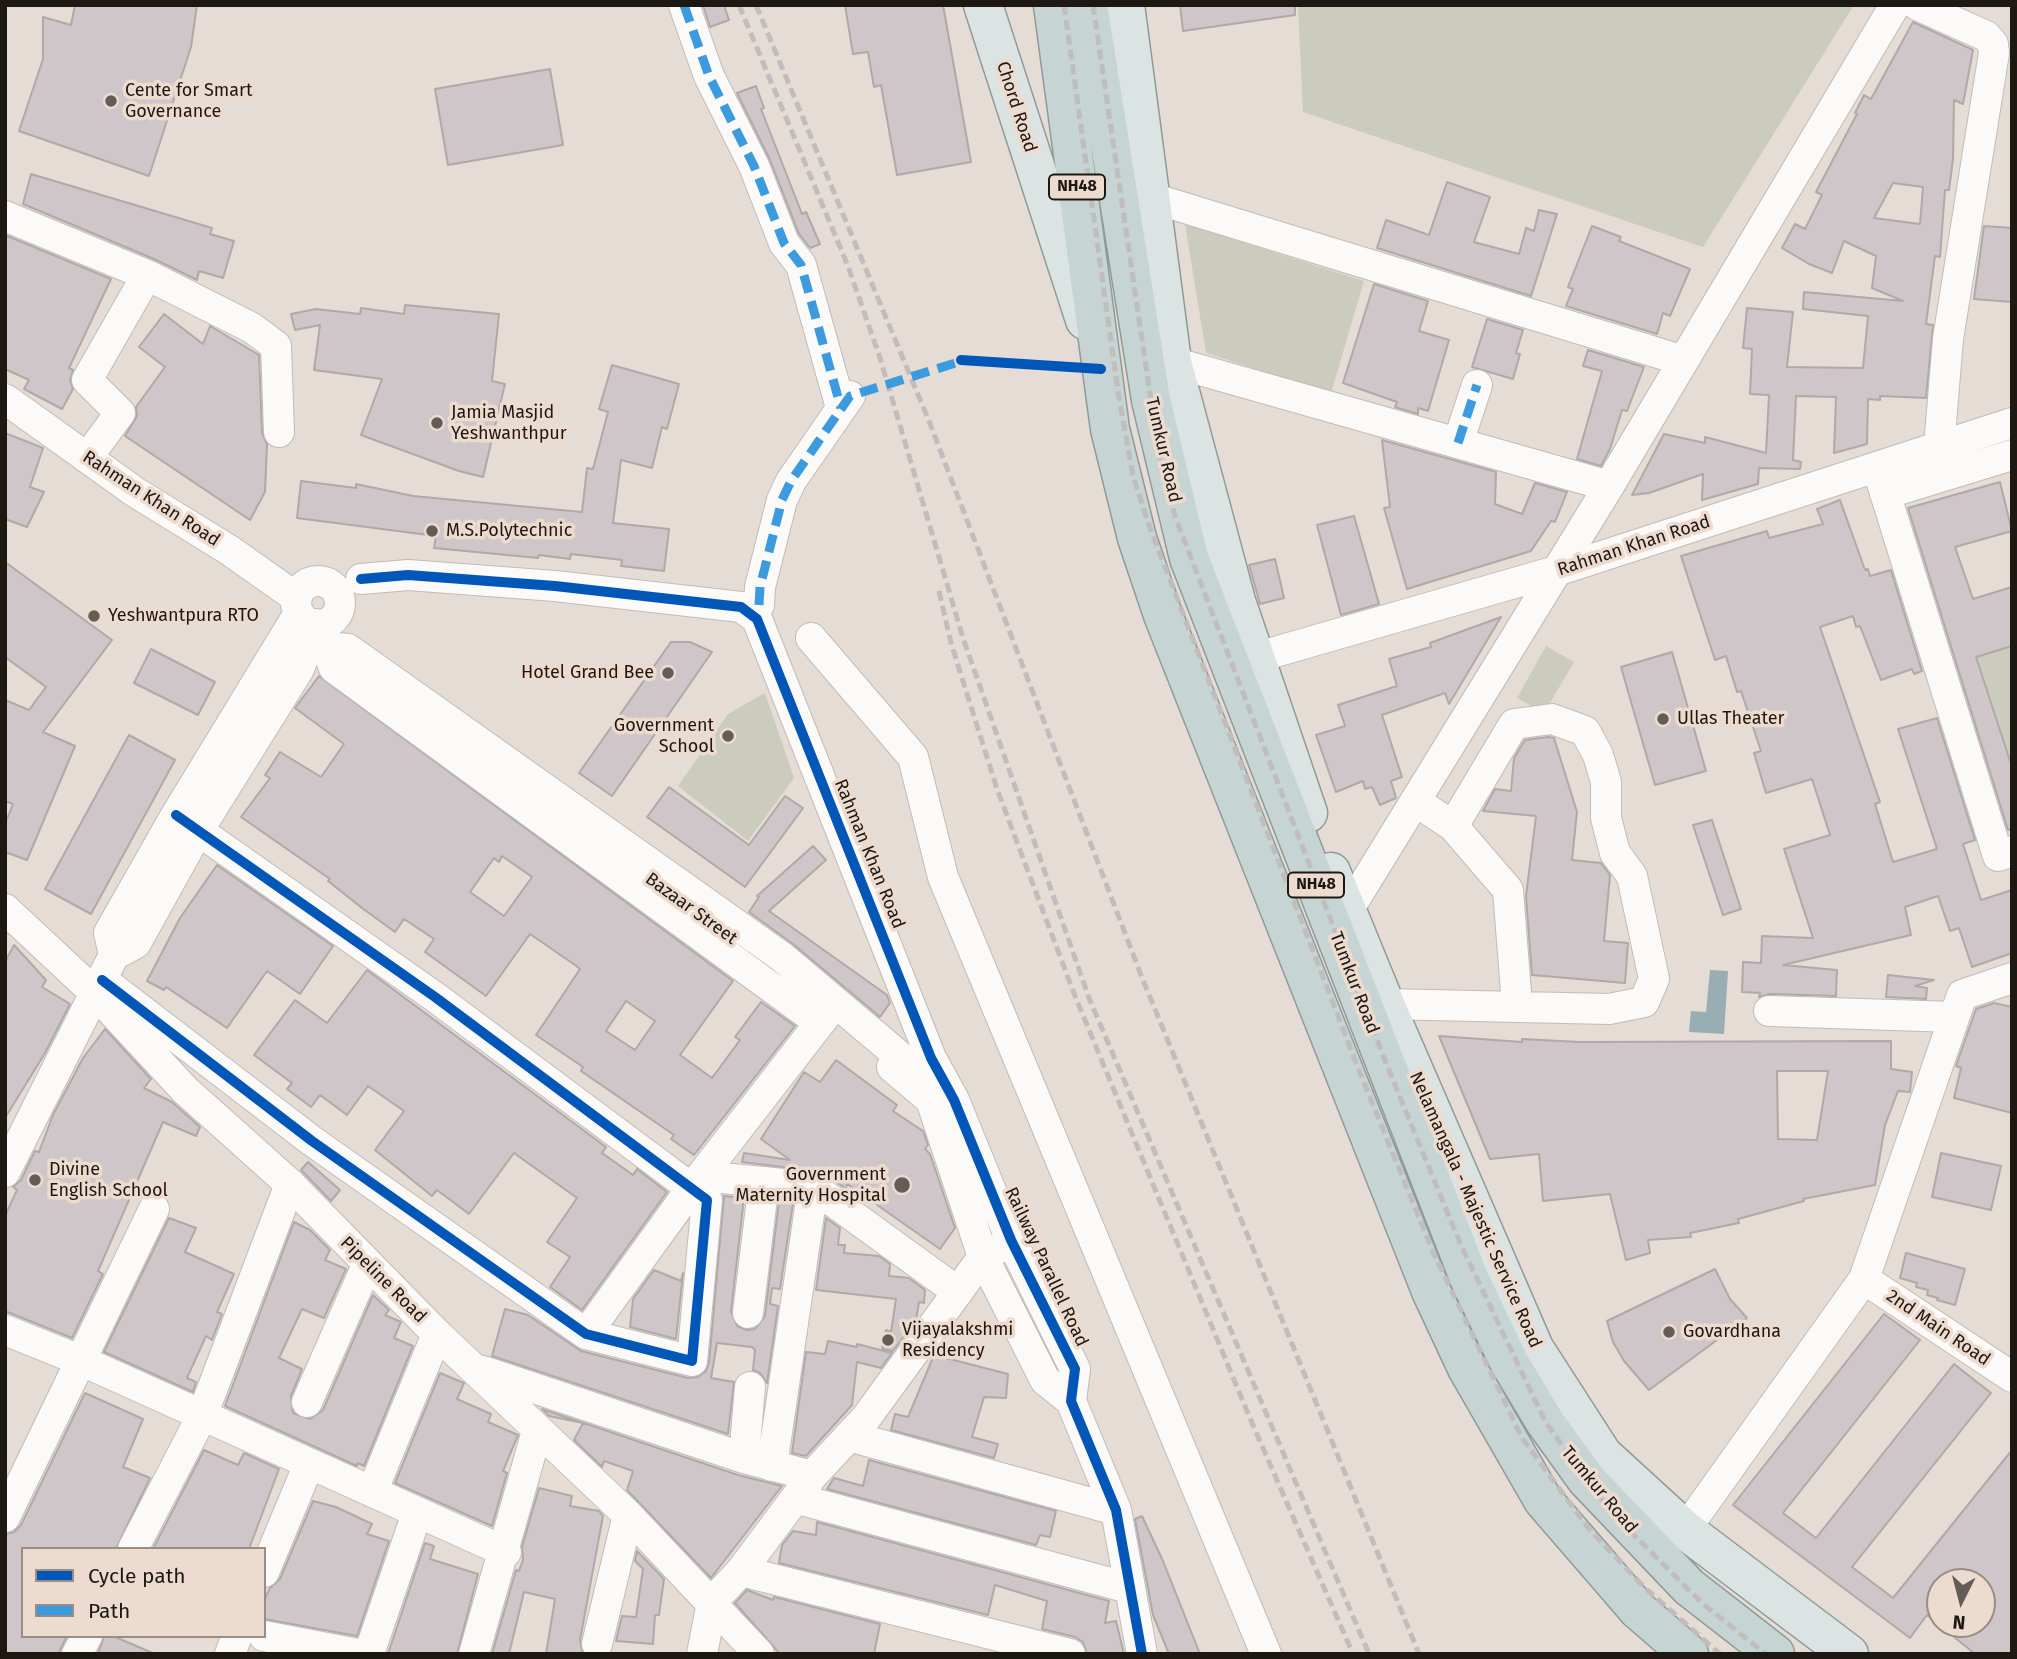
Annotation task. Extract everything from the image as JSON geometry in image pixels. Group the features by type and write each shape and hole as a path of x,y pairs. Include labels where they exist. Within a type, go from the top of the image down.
{"highway":[{"name":"NH48","path":"1053,5 1101,369 1121,481 1163,615 1431,1291 1473,1379 1544,1500 1638,1610 1689,1654"},
{"name":"Tumkur Road","path":"1088,5 1153,323 1151,400 1189,558 1242,662 1469,1278 1509,1362 1589,1459 1633,1531 1689,1587 1775,1654"}],"main road":[{"name":"Chord Road","path":"984,5 1101,369"},
{"name":"Nelamangala - Majestic Service Road","path":"1125,5 1149,197 1153,323 1172,362 1218,541 1242,662 1295,780 1385,1003 1534,1348 1589,1459 1849,1654"}],"street":[{"path":"684,5 709,76 754,166 784,243 801,265 846,402 791,481 782,500 760,587 759,612"},
{"path":"1347,912 1609,486 1681,360 1895,5"},
{"path":"1917,5 1986,36 1993,44 1994,53 1948,340 1939,447 1950,474"},
{"path":"1149,197 1681,360"},
{"path":"5,216 147,275 252,328 276,346 279,432"},
{"path":"87,458 120,413 87,380 147,275"},
{"path":"1172,362 1609,486"},
{"path":"1458,443 1477,385"},
{"name":"Rahman Khan Road","path":"5,399 312,621"},
{"name":"Rahman Khan Road","path":"1242,662 1881,480 1939,447 2010,428"},
{"path":"2012,455 1950,474 1881,480 1998,856 2012,851"},
{"path":"312,621 338,612 340,599 348,585 413,560 731,594 759,612"},
{"name":"Rahman Khan Road","path":"348,585 729,617 744,622 918,1066 954,1100"},
{"name":"Rahman Khan Road","path":"759,612 918,1066"},
{"path":"5,1172 104,976 136,943 187,823 299,669 312,621"},
{"path":"312,621 334,668 825,1017 918,1066"},
{"path":"312,621 782,957 918,1066 983,1257 1045,1380 1072,1401"},
{"path":"811,638 913,757 943,877 1266,1654"},
{"path":"1385,1003 1609,1009 1644,1002 1654,979 1632,876 1615,853 1606,818 1606,782 1598,755 1584,731 1552,719 1514,724 1453,826"},
{"path":"1415,801 1453,826 1508,890 1517,1006"},
{"path":"104,976 312,1141 586,1334 692,1361 707,1200 696,1182 187,823"},
{"name":"Pipeline Road","path":"5,909 104,976 185,1090 290,1184 437,1334 628,1515 759,1654"},
{"path":"1685,1530 1864,1279 1962,995 2012,978"},
{"path":"1769,1011 1954,1017"},
{"path":"586,1334 696,1182 825,1017"},
{"name":"Railway Parallel Road","path":"954,1100 1011,1240 1075,1369 1072,1401 1116,1510 1142,1654"},
{"path":"696,1182 764,1182 813,1187 958,1292"},
{"path":"748,1312 764,1182"},
{"path":"134,1547 202,1416 290,1184"},
{"path":"772,1466 813,1187"},
{"path":"5,1517 154,1209"},
{"path":"702,1654 712,1602 741,1571 805,1488 866,1418 983,1257 1011,1240"},
{"path":"307,1402 368,1265"},
{"name":"2nd Main Road","path":"1864,1279 2012,1377"},
{"path":"5,1330 82,1361 506,1552"},
{"path":"372,1492 437,1334"},
{"path":"476,1369 772,1466 805,1488 1129,1588"},
{"path":"744,1458 750,1387"},
{"path":"474,1654 506,1552 537,1431"},
{"path":"849,1436 1116,1510"},
{"path":"266,1567 309,1464"},
{"path":"369,1654 417,1513"},
{"path":"597,1644 628,1515"},
{"path":"741,1571 966,1642 1070,1654"},
{"path":"266,1636 358,1654"},
{"path":"78,1654 86,1638"}],"shaded area":[{"path":"1298,5 1854,5 1703,247 1303,112"},
{"path":"1185,224 1364,281 1331,393 1206,353"},
{"path":"1546,646 1574,662 1544,713 1517,698"},
{"path":"2012,646 2012,767 1976,657"},
{"path":"765,693 794,778 748,841 678,786 728,714"}],"water":[{"path":"1710,970 1728,971 1724,1034 1689,1032 1691,1011 1706,1012"}],"building":[{"path":"75,5 197,5 191,47 149,176 19,131 43,59 43,17 71,25"},
{"path":"703,5 724,5 729,20 710,27"},
{"path":"845,5 943,5 971,162 897,175 881,85 874,87 868,52 853,54"},
{"path":"1180,5 1295,5 1295,15 1183,31"},
{"path":"1913,22 1973,50 1963,104 1954,100 1953,159 1949,190 1945,190 1940,257 1935,256 1926,324 1933,325 1926,398 1880,396 1880,400 1868,399 1867,444 1834,453 1836,397 1796,396 1793,460 1801,462 1800,469 1759,468 1758,484 1702,500 1703,474 1649,493 1632,495 1664,434 1705,443 1705,437 1766,453 1769,395 1750,394 1752,349 1743,348 1747,308 1793,312 1787,367 1863,368 1868,316 1803,309 1804,292 1903,301 1872,288 1876,256 1844,241 1832,273 1809,264 1782,248 1795,224 1805,229 1822,195 1816,192 1857,114 1855,113 1864,95 1871,99","holes":["1893,183 1923,187 1920,224 1874,218"]},
{"path":"550,69 563,145 448,165 435,89"},
{"path":"756,86 764,108 761,109 802,214 806,212 820,244 810,248 799,234 770,160 737,93"},
{"path":"31,174 212,228 210,234 234,241 223,278 199,271 197,280 23,204"},
{"path":"1447,182 1490,197 1474,242 1519,254 1526,228 1534,231 1539,210 1557,214 1531,296 1377,248 1386,220 1429,235"},
{"path":"1592,226 1621,237 1619,241 1690,269 1670,316 1663,313 1657,334 1566,306 1573,289 1568,287"},
{"path":"1984,226 2012,228 2012,302 1974,299"},
{"path":"5,235 111,279 69,368 73,370 70,381 73,389 62,409 24,389 29,380 5,369"},
{"path":"1374,284 1428,301 1419,331 1449,340 1428,411 1418,408 1418,414 1395,407 1397,402 1343,383"},
{"path":"405,305 499,314 492,381 505,384 483,477 459,471 361,435 382,379 314,370 320,325 295,330 291,314 316,309 360,314 361,308 404,314"},
{"path":"164,314 203,344 210,326 259,355 262,433 267,444 265,492 250,520 125,436 137,416 136,407 165,367 139,347"},
{"path":"1487,319 1523,330 1516,353 1520,354 1513,379 1472,367"},
{"path":"1588,350 1644,367 1627,411 1622,410 1610,449 1601,466 1577,459 1602,371 1583,366"},
{"path":"612,365 679,384 667,429 662,427 652,468 621,460 613,523 669,529 664,571 621,566 622,560 571,554 570,559 539,555 538,558 434,548 436,536 297,518 301,481 356,488 356,484 413,496 582,512 587,468 593,469 608,412 599,409"},
{"path":"5,433 43,448 30,487 44,492 27,527 5,519"},
{"path":"1382,440 1496,472 1495,504 1522,514 1535,483 1567,492 1555,522 1551,521 1531,551 1407,589 1384,508 1390,507"},
{"path":"2000,482 2012,531 1955,547 1973,599 2012,587 2012,646 1976,657 2012,767 2012,829 2008,830 1908,508"},
{"path":"1840,500 1865,570 1868,569 1870,576 1891,570 1922,671 1914,674 1912,669 1881,680 1860,626 1856,627 1853,616 1820,627 1880,802 1875,804 1893,862 1937,849 1898,729 1937,718 1975,840 1963,844 1981,900 2012,890 2012,953 1972,967 1959,928 1950,931 1938,896 1905,907 1911,935 1783,965 1837,970 1836,996 1770,994 1759,997 1760,993 1742,992 1743,962 1761,963 1762,936 1813,938 1784,849 1830,835 1812,779 1766,793 1754,753 1761,751 1741,691 1737,692 1726,656 1715,660 1681,556 1767,531 1769,538 1823,524 1817,509"},
{"path":"1354,516 1379,604 1341,615 1317,525"},
{"path":"1275,559 1284,598 1260,604 1249,565"},
{"path":"5,562 112,640 43,732 75,746 27,860 5,852 5,824 13,804 5,801 5,700 29,710 46,687 5,657"},
{"path":"1501,617 1449,704 1445,693 1382,715 1402,777 1391,781 1396,798 1380,805 1372,787 1365,789 1363,781 1336,792 1316,735 1345,726 1338,705 1397,686 1389,659 1431,647 1430,643"},
{"path":"671,642 690,642 712,652 612,796 579,773"},
{"path":"151,649 215,682 198,715 134,683"},
{"name":"Ullas Theater","path":"1672,652 1706,771 1655,785 1621,667"},
{"path":"319,676 733,981 680,1055 712,1078 740,1040 735,1037 761,1002 795,1026 694,1155 671,1139 674,1135 581,1071 583,1067 536,1035 580,969 575,965 530,934 486,996 425,952 434,939 404,919 395,932 328,881 330,879 241,817 270,778 265,775 280,752 321,777 344,744 295,708","holes":["502,856 532,877 504,916 470,892 494,858 499,862","626,1001 655,1021 635,1050 606,1031"]},
{"path":"129,735 175,760 91,914 45,889"},
{"path":"1554,738 1577,812 1572,860 1601,863 1610,875 1604,941 1628,943 1625,983 1532,975 1526,896 1536,816 1483,811 1495,789 1511,791 1514,758 1525,740"},
{"path":"669,787 749,845 785,796 803,808 745,887 647,817"},
{"path":"1712,820 1741,909 1723,915 1693,825"},
{"path":"813,846 826,860 769,911 887,995 890,1003 880,1017 793,944 749,912 759,897 757,896"},
{"path":"217,865 333,946 300,994 267,971 227,1028 166,987 164,990 147,981 180,918"},
{"path":"14,945 46,980 42,987 70,1004 45,1053 5,1118 5,962"},
{"path":"367,970 606,1147 602,1153 633,1175 637,1169 667,1192 582,1310 550,1287 570,1257 547,1242 577,1198 514,1153 469,1214 437,1190 432,1196 375,1150 404,1111 368,1086 347,1115 320,1095 311,1107 287,1089 292,1083 254,1055 295,1000 327,1023"},
{"path":"1888,975 1934,980 1915,986 1927,988 1926,999 1886,997"},
{"path":"1994,1003 2012,1007 2012,1113 1954,1098 1961,1068 1956,1066 1976,1009"},
{"path":"105,1029 151,1079 144,1088 172,1102 200,1127 196,1136 163,1122 98,1271 103,1274 72,1338 5,1311 5,1216 17,1190 13,1187 21,1180 35,1151 39,1152 53,1115 83,1058"},
{"path":"1439,1036 1522,1042 1522,1039 1580,1042 1891,1041 1891,1069 1912,1072 1910,1092 1898,1091 1885,1125 1875,1185 1803,1199 1804,1201 1738,1219 1739,1223 1690,1233 1691,1237 1648,1240 1650,1253 1626,1260 1610,1194 1543,1201 1539,1154 1490,1159","holes":["1777,1071 1828,1071 1817,1140 1778,1139"]},
{"path":"836,1060 897,1105 893,1111 923,1131 928,1145 925,1149 930,1154 955,1228 940,1249 847,1184 846,1189 823,1172 742,1162 744,1153 790,1160 761,1139 804,1072 820,1082"},
{"path":"1941,1153 2001,1166 1991,1210 1932,1197"},
{"path":"308,1162 340,1190 331,1201 301,1170"},
{"path":"724,1196 744,1198 731,1311 737,1326 747,1330 755,1329 765,1316 779,1201 793,1203 780,1289 772,1288 770,1304 778,1306 767,1383 760,1373 753,1370 755,1350 752,1347 717,1343 711,1378 734,1382 728,1434 492,1356 505,1309 528,1315 581,1351 688,1378 698,1377 706,1371 709,1363"},
{"path":"169,1218 196,1228 185,1252 234,1274 217,1312 222,1314 212,1340 206,1336 187,1378 196,1382 193,1392 104,1352"},
{"path":"826,1218 840,1228 838,1245 845,1245 844,1253 879,1256 890,1264 889,1276 909,1278 925,1290 924,1303 919,1302 916,1320 893,1351 882,1349 886,1330 891,1332 896,1299 816,1290"},
{"path":"294,1222 310,1230 330,1250 325,1260 346,1269 324,1318 302,1309 279,1358 302,1369 291,1396 293,1413 310,1419 323,1410 373,1295 389,1310 385,1315 401,1322 394,1338 413,1346 364,1466 358,1463 357,1466 225,1406"},
{"path":"1906,1253 1965,1269 1955,1305 1937,1300 1938,1298 1927,1295 1928,1290 1916,1287 1917,1283 1900,1278"},
{"name":"Govardhana","path":"1715,1269 1730,1299 1747,1318 1649,1390 1624,1361 1613,1342 1607,1321"},
{"path":"654,1270 681,1281 683,1273 676,1339 630,1327 633,1299"},
{"path":"1884,1314 1920,1340 1783,1513 1816,1538 1954,1364 1991,1393 1852,1567 1893,1598 2012,1450 2012,1654 1975,1654 1955,1638 1996,1638 1996,1568 1926,1568 1926,1616 1910,1638 1733,1505"},
{"path":"828,1341 857,1347 857,1344 892,1353 881,1368 857,1362 852,1405 806,1456 792,1453 806,1352 825,1354"},
{"path":"934,1355 1008,1374 1006,1398 984,1397 972,1437 998,1444 994,1458 891,1430 895,1414 908,1417"},
{"path":"440,1373 464,1383 457,1399 491,1414 488,1422 518,1435 503,1471 507,1473 492,1526 395,1483"},
{"path":"85,1393 143,1419 123,1467 150,1478 117,1547 21,1547 21,1638 66,1638 58,1654 5,1654 5,1534 14,1532 21,1525"},
{"path":"542,1409 738,1475 782,1486 711,1578 627,1490 633,1471 604,1461 602,1467 574,1440 583,1423 549,1416"},
{"path":"204,1450 238,1465 244,1453 279,1469 250,1547 154,1547"},
{"path":"869,1460 1056,1511 1050,1537 1040,1535 1036,1545 827,1489 834,1478 863,1486"},
{"path":"539,1488 572,1496 570,1506 599,1511 603,1516 580,1640 583,1654 546,1654 555,1599 524,1592 509,1654 492,1654 516,1570 519,1571 523,1560 522,1547"},
{"path":"313,1501 336,1507 372,1524 367,1534 389,1541 357,1636 266,1619 266,1596 280,1579"},
{"path":"1142,1516 1200,1654 1169,1654 1153,1615 1135,1519"},
{"path":"817,1522 1109,1601 1105,1623 1116,1621 1124,1654 1087,1654 1083,1642 1075,1637 1042,1629 1047,1601 995,1585 988,1615 779,1563 782,1545 793,1531 816,1535"},
{"path":"425,1543 434,1546 430,1559 478,1574 457,1654 388,1654"},
{"path":"637,1551 664,1579 659,1615 655,1615 653,1644 616,1641 622,1616 636,1617 643,1569 635,1561"},
{"path":"747,1590 773,1600 774,1597 880,1624 874,1654 780,1654 735,1603"},
{"path":"103,1638 118,1638 155,1654 98,1654"}],"railway":[{"path":"739,5 848,266 880,358 963,638 1089,998 1369,1654"},
{"path":"756,5 929,421 1141,975 1419,1654"},
{"path":"1064,5 1119,398 1133,476 1150,528 1360,1073 1434,1254 1522,1438 1589,1529 1644,1587 1720,1654"},
{"path":"1093,5 1161,469 1176,519 1386,1063 1460,1243 1546,1423 1610,1511 1703,1604 1766,1654"},
{"path":"939,591 951,643 997,789 1075,996 1249,1416 1353,1654"}],"marked path":[{"path":"684,5 709,76 754,166 784,243 801,265 841,408"},
{"path":"759,605 760,587 782,500 791,481 850,396 965,360"},
{"path":"1458,443 1477,385"}],"cycle path":[{"path":"961,360 1101,369"},
{"path":"361,579 408,575 555,586 741,607 757,619 931,1058 954,1100 1011,1240 1075,1369 1071,1401 1116,1510 1142,1654"},
{"path":"102,980 312,1141 586,1334 692,1361 707,1200 435,997 176,815"}],"place":[{"name":"Cente for Smart Governance","path":"111,101"},
{"name":"Jamia Masjid Yeshwanthpur","path":"437,423"},
{"name":"M.S.Polytechnic","path":"432,531"},
{"name":"Yeshwantpura RTO","path":"94,616"},
{"name":"Hotel Grand Bee","path":"668,673"},
{"name":"Ullas Theater","path":"1663,719"},
{"name":"Government School","path":"728,736"},
{"name":"Divine English School","path":"35,1180"},
{"name":"Government Maternity Hospital","path":"902,1185"},
{"name":"Govardhana","path":"1669,1332"},
{"name":"Vijayalakshmi Residency","path":"888,1340"}]}
